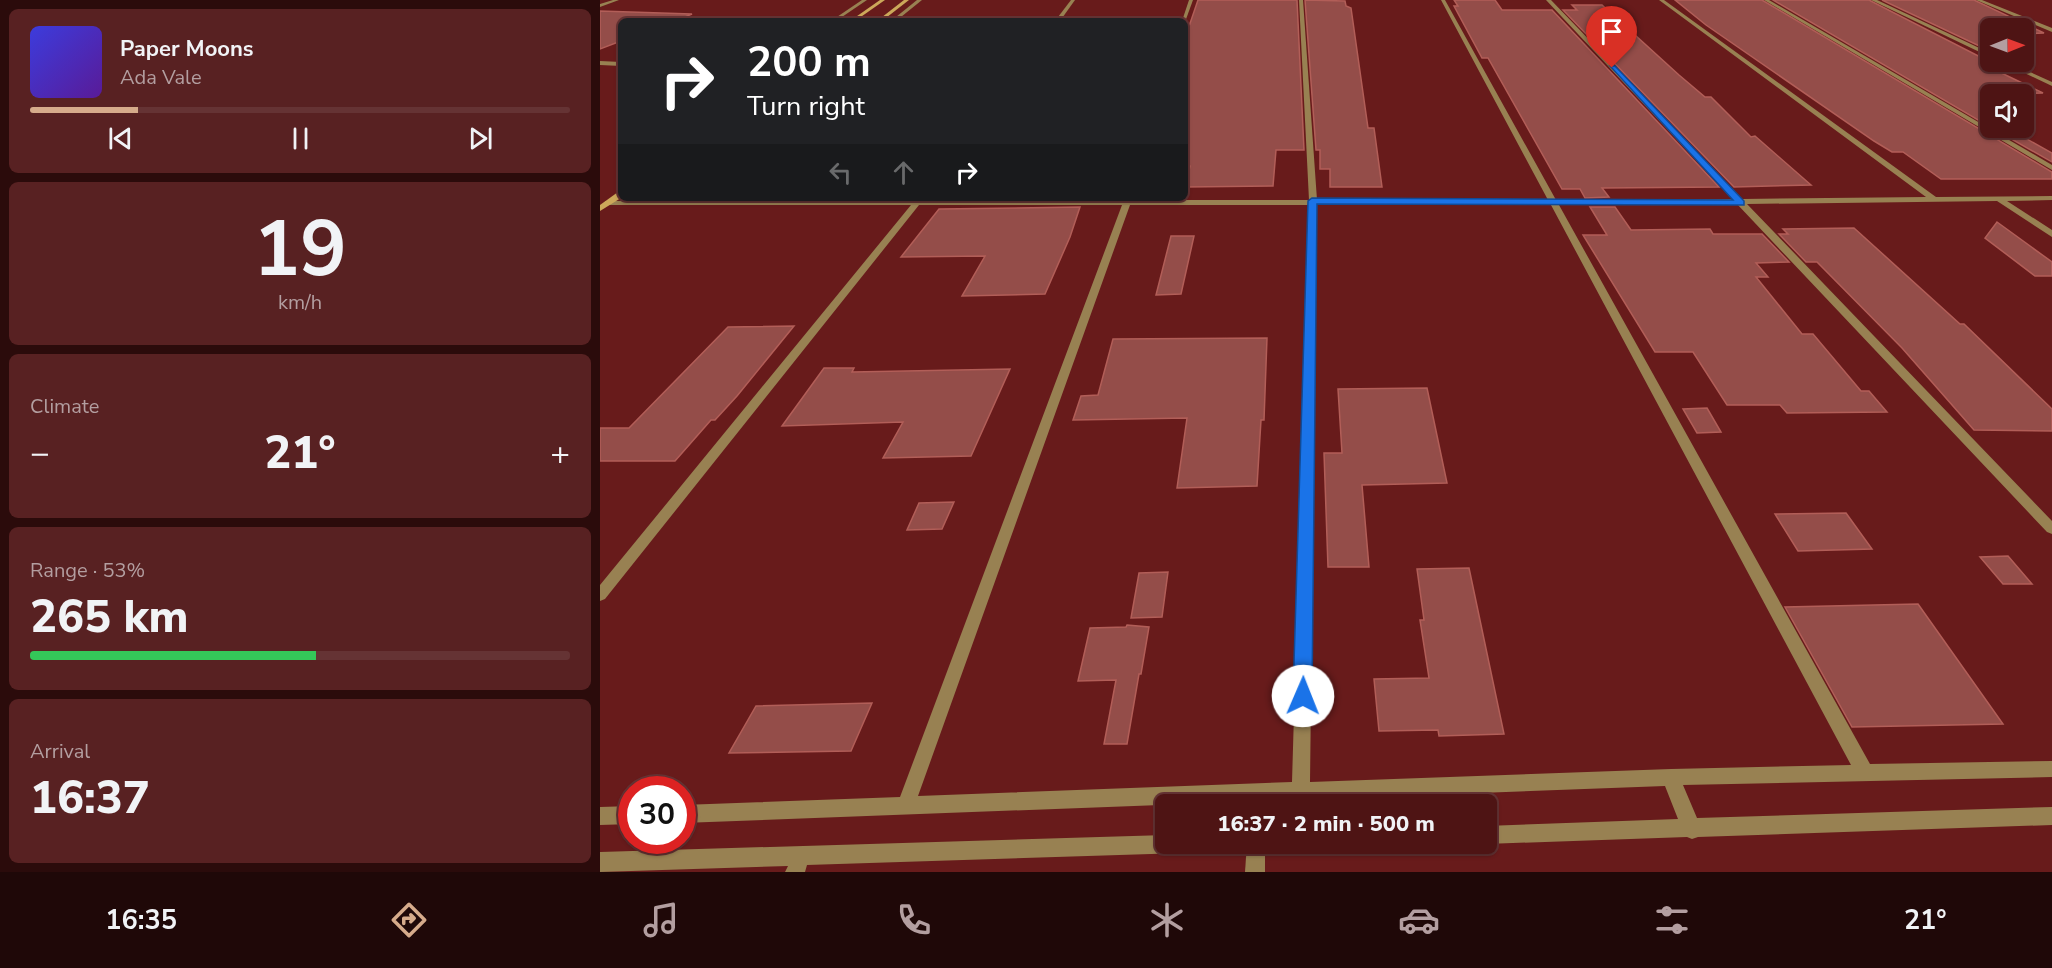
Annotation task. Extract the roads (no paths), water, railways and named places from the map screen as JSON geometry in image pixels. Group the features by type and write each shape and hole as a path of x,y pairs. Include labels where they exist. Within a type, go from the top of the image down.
{"main road":[{"path":"856,18 883,0"},
{"path":"883,18 907,0"},
{"path":"600,209 618,196"}],"street":[{"path":"600,6 618,0"},
{"path":"838,18 865,0"},
{"path":"897,18 920,0"},
{"path":"1059,18 1073,0"},
{"path":"1185,18 1191,0"},
{"path":"1301,0 1312,201 1301,791"},
{"path":"1443,0 1864,771"},
{"path":"1548,0 2052,529"},
{"path":"1661,0 1935,200"},
{"path":"1766,0 2052,168"},
{"path":"1873,0 1980,50"},
{"path":"1978,0 2052,30"},
{"path":"600,63 618,64"},
{"path":"2026,72 2052,84"},
{"path":"1188,200 1741,203 2052,198"},
{"path":"1999,199 2052,234"},
{"path":"608,203 919,201"},
{"path":"600,595 919,201"},
{"path":"905,807 1129,201"},
{"path":"696,814 1671,777 1864,771 2052,769"},
{"path":"1671,777 1692,830"},
{"path":"600,816 618,815"},
{"path":"1497,836 1692,830 1886,819 2052,816"},
{"path":"600,862 798,864 1155,846"},
{"path":"1255,872 1256,854"}]}
